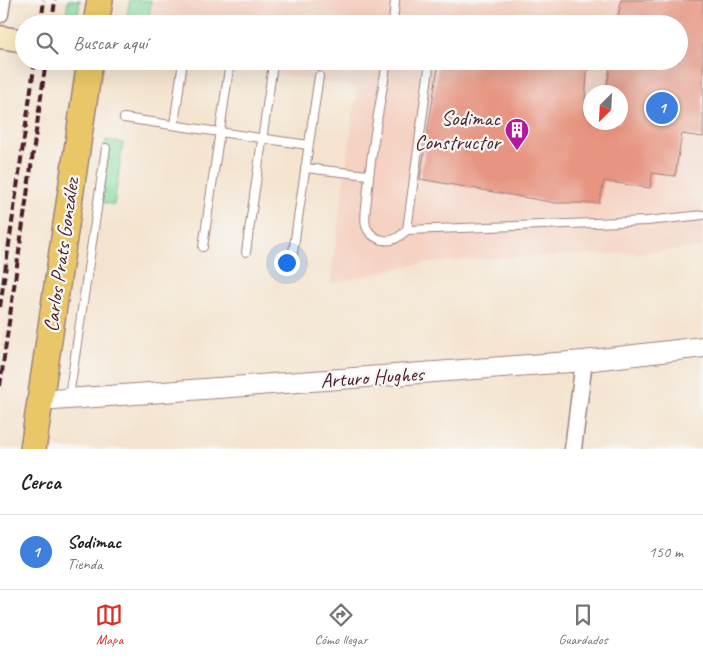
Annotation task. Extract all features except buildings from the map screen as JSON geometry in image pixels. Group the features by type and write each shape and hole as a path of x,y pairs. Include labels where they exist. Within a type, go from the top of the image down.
{"main road":[{"path":"98,15 100,0"},
{"path":"0,37 15,40"},
{"name":"Carlos Prats González","path":"33,449 89,70"}],"street":[{"path":"0,14 2,0"},
{"name":"Arturo Hughes","path":"40,401 584,361 703,347"},
{"path":"573,449 584,361"}],"lane":[{"path":"394,15 395,0"},
{"path":"174,125 182,70"},
{"path":"203,247 229,70"},
{"path":"386,70 368,175 366,227 371,234 389,241 398,239 407,230 429,70"},
{"path":"246,252 272,71"},
{"path":"292,259 319,76"},
{"path":"124,118 308,145"},
{"path":"68,399 106,148"},
{"path":"305,168 368,175"},
{"path":"407,230 648,221 703,215"}],"shaded area":[{"path":"151,0 703,0 703,247 645,253 494,258 416,264 330,284 357,87 248,70 688,70 688,15 149,15"}],"green space":[{"path":"68,0 80,0 78,15 66,15"},
{"path":"130,0 151,0 149,15 127,15"},
{"path":"106,140 123,143 114,205 97,201"}],"railway":[{"path":"42,15 44,0"},
{"path":"53,15 55,0"},
{"path":"0,307 34,70"},
{"path":"0,386 45,70"}],"place":[{"name":"Sodimac","path":"662,108"},
{"name":"Sodimac Constructor","path":"517,151"}]}
